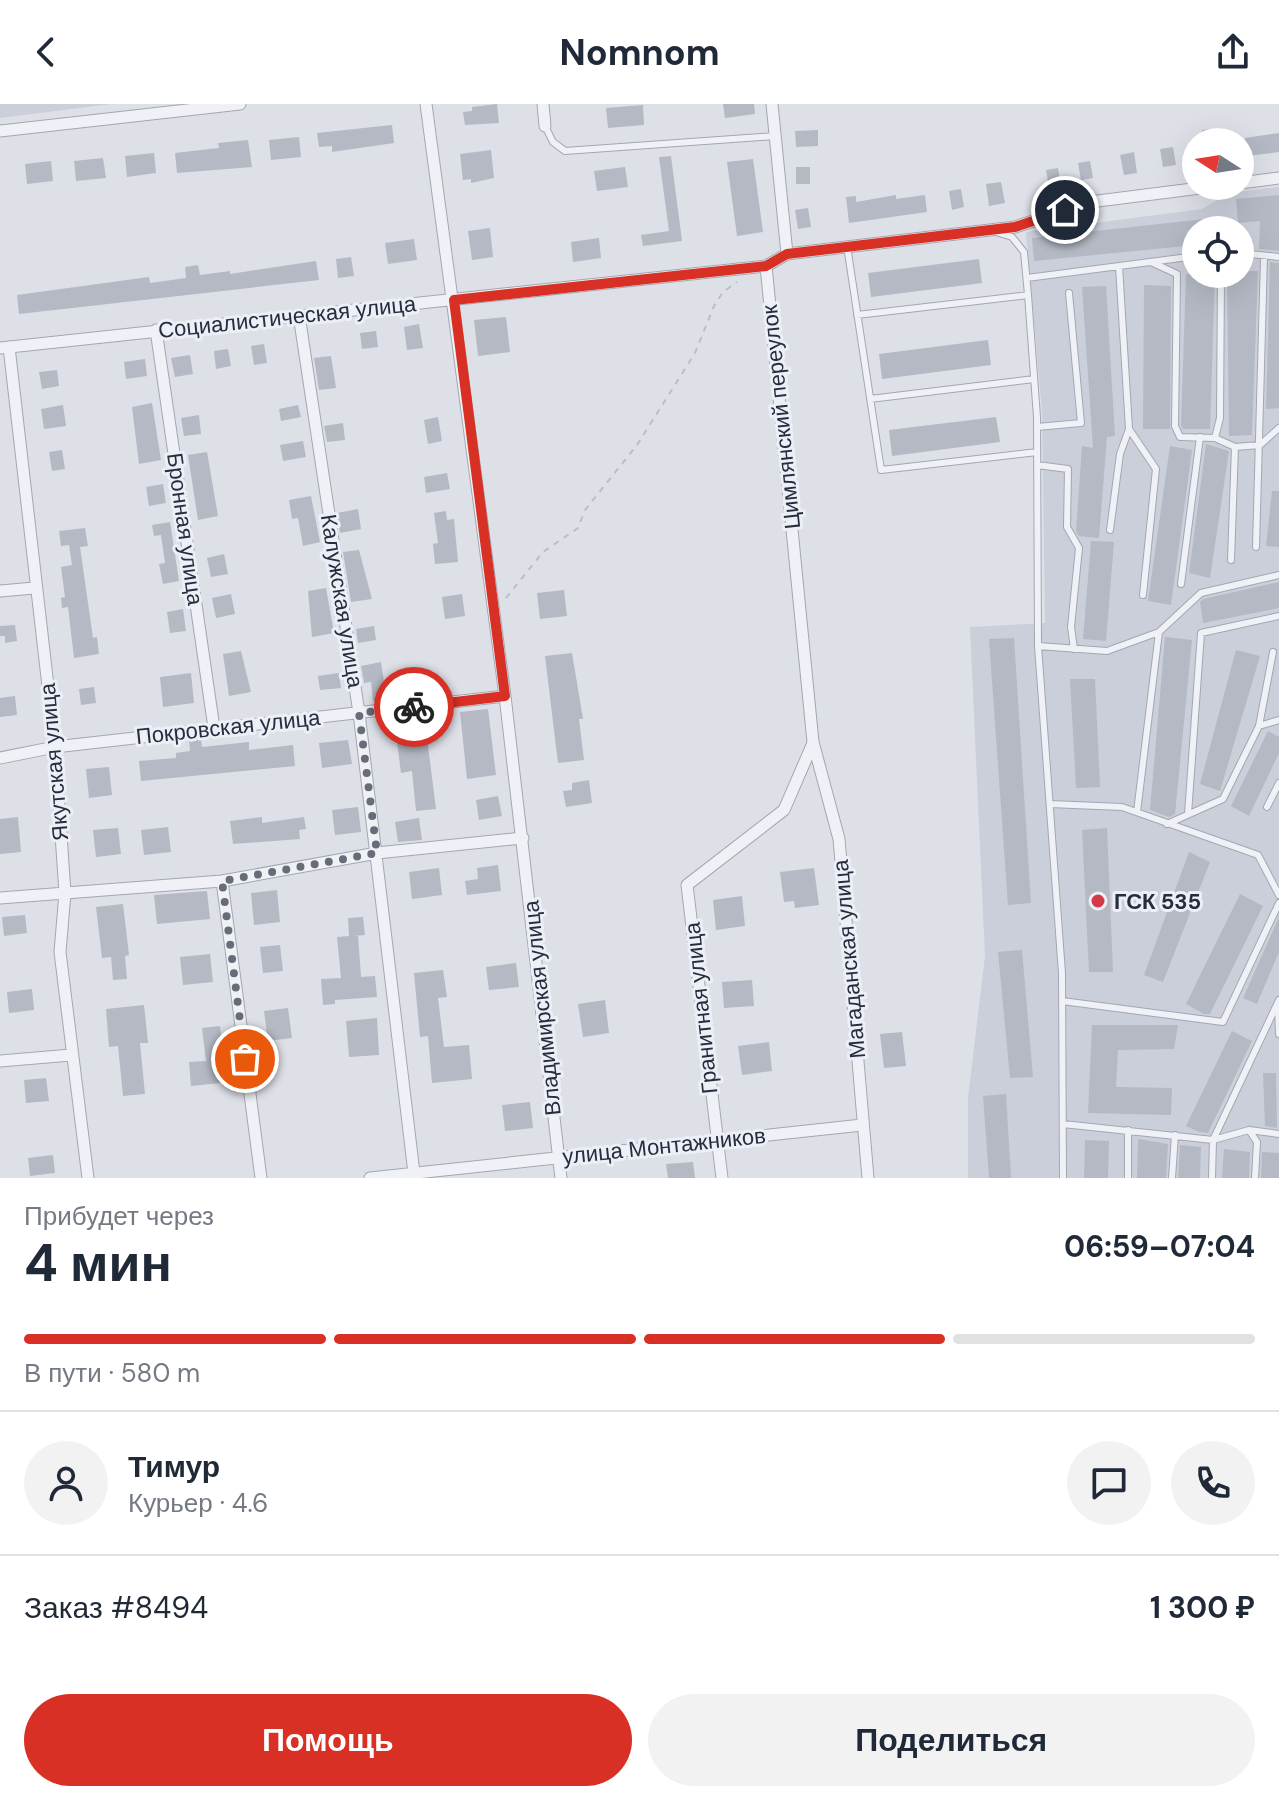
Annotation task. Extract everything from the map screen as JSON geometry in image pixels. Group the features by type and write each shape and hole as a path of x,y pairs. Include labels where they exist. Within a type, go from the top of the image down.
{"street":[{"path":"0,131 240,104"},
{"name":"Владимирская улица","path":"426,104 523,838 561,1178"},
{"path":"543,104 545,126"},
{"path":"772,104 787,254"},
{"path":"1254,181 1279,178"},
{"path":"766,266 787,254 1015,227 1090,202 1182,190"},
{"name":"Социалистическая улица","path":"4,347 766,266"},
{"name":"Цимлянский переулок","path":"766,266 813,742"},
{"name":"Калужская улица","path":"299,315 359,713 414,1173"},
{"name":"Бронная улица","path":"156,330 214,728"},
{"name":"Якутская улица","path":"4,347 55,747 65,893 60,952 88,1178"},
{"path":"0,591 34,588"},
{"name":"Покровская улица","path":"0,758 55,747 505,696"},
{"name":"Гранитная улица","path":"722,1178 687,885 784,810 813,742"},
{"name":"Магаданская улица","path":"813,742 839,839 868,1178"},
{"path":"0,898 222,881 377,853 523,838"},
{"path":"222,881 261,1178"},
{"path":"0,1061 71,1055"},
{"name":"улица Монтажников","path":"370,1178 862,1125"}],"lane":[{"path":"545,126 553,142 565,151 775,136"},
{"path":"977,230 1012,237 1024,252 1027,278 1037,427 1038,646 1062,1001 1063,1178"},
{"path":"847,246 881,470 1037,452"},
{"path":"1254,255 1279,257"},
{"path":"1256,547 1264,257"},
{"path":"1027,278 1182,258"},
{"path":"1151,262 1177,274 1175,426 1180,437 1215,438 1235,447 1260,445 1279,428"},
{"path":"1110,530 1120,454 1129,429 1119,266"},
{"path":"1215,438 1220,418 1221,288"},
{"path":"1037,427 1081,423 1069,293"},
{"path":"857,315 1028,295"},
{"path":"870,399 1034,379"},
{"path":"1129,429 1156,469 1143,595"},
{"path":"1181,584 1200,437"},
{"path":"1231,560 1235,447"},
{"path":"1037,465 1068,469 1067,527 1079,548 1071,627 1074,649"},
{"path":"1038,646 1107,651 1159,632 1201,593 1279,575"},
{"path":"1188,814 1201,633 1279,616"},
{"path":"1137,812 1159,632"},
{"path":"1167,824 1223,799 1259,726 1273,652"},
{"path":"1259,726 1279,720"},
{"path":"1267,807 1279,783"},
{"path":"1050,804 1122,807 1258,855 1279,895"},
{"path":"1062,1001 1223,1022 1279,903"},
{"path":"1278,1002 1279,1034"},
{"path":"1212,1178 1213,1140 1278,1002"},
{"path":"1063,1124 1213,1140 1249,1130 1279,1134"},
{"path":"1128,1130 1128,1178"},
{"path":"1249,1130 1257,1142 1255,1178"},
{"path":"1172,1178 1175,1135"}],"path":[{"path":"504,601 509,590 543,552 578,528 585,510 637,445 695,353 723,292 739,280"}],"shaded area":[{"path":"0,104 111,104 0,118"},
{"path":"1279,187 1279,1178 968,1178 968,1098 985,956 970,627 1045,623 1042,412 1026,232 1202,209 1217,200 1254,200 1254,190"}],"building":[{"path":"497,104 499,123 465,125 463,112 472,111 472,107"},
{"path":"723,104 754,104 755,114 725,118"},
{"path":"643,105 644,125 608,128 606,108"},
{"path":"392,125 394,143 332,152 332,146 319,147 317,133"},
{"path":"818,130 818,146 796,147 795,131"},
{"path":"1279,133 1279,152 1254,155 1254,137"},
{"path":"299,137 301,157 271,160 269,140"},
{"path":"248,140 252,167 177,173 175,153 219,148 218,143"},
{"path":"1173,147 1176,165 1163,167 1160,149"},
{"path":"491,150 494,178 471,183 471,179 463,180 460,154"},
{"path":"1134,152 1137,173 1124,175 1120,155"},
{"path":"154,153 156,173 127,177 125,156"},
{"path":"671,156 682,241 643,246 641,235 669,231 659,157"},
{"path":"103,158 106,178 76,181 74,161"},
{"path":"753,159 763,232 737,236 727,162"},
{"path":"51,161 53,181 27,184 25,164"},
{"path":"1090,161 1093,178 1081,180 1078,163"},
{"path":"625,167 628,187 597,191 594,171"},
{"path":"796,167 810,167 810,184 796,184"},
{"path":"1058,168 1061,185 1049,187 1046,170"},
{"path":"1001,182 1005,203 989,206 986,184"},
{"path":"961,189 964,207 952,210 949,191"},
{"path":"896,195 896,199 925,195 927,212 849,223 846,197 856,196 856,202"},
{"path":"1279,195 1279,251 1259,249 1260,221 1254,222 1254,216 1237,216 1236,200 1254,200 1254,197"},
{"path":"808,208 811,227 798,229 795,210"},
{"path":"1182,222 1182,246 1034,261 1032,238"},
{"path":"490,228 493,257 472,260 468,231"},
{"path":"599,238 601,258 573,262 571,242"},
{"path":"414,239 417,260 388,264 385,243"},
{"path":"351,257 354,276 338,278 336,259"},
{"path":"979,259 982,283 871,297 868,273"},
{"path":"316,261 319,280 19,314 17,295 149,277 150,283 186,278 185,267 198,265 200,275 230,271 230,274"},
{"path":"1270,262 1279,263 1279,408 1266,409"},
{"path":"1254,271 1258,271 1252,435 1229,436 1227,288 1254,288"},
{"path":"1144,285 1171,286 1170,429 1143,429"},
{"path":"1106,286 1115,436 1107,437 1099,538 1079,536 1076,531 1082,446 1093,448 1082,287"},
{"path":"1186,288 1215,288 1210,429 1183,429"},
{"path":"506,317 510,352 478,356 474,320"},
{"path":"419,324 423,348 407,350 404,327"},
{"path":"376,331 378,347 362,349 360,333"},
{"path":"988,340 991,365 882,379 879,354"},
{"path":"264,344 267,363 254,365 251,346"},
{"path":"228,349 231,366 216,369 214,351"},
{"path":"190,355 193,374 175,377 171,358"},
{"path":"331,356 336,388 319,390 314,358"},
{"path":"145,359 147,376 126,379 124,362"},
{"path":"57,370 59,386 42,389 39,372"},
{"path":"152,403 161,460 139,464 132,407"},
{"path":"63,405 66,426 44,429 41,409"},
{"path":"298,405 301,417 281,421 279,409"},
{"path":"199,415 201,434 184,436 181,418"},
{"path":"438,417 442,441 428,444 424,420"},
{"path":"996,417 1000,442 892,456 889,430"},
{"path":"343,423 345,440 327,442 324,426"},
{"path":"303,441 306,457 283,461 280,445"},
{"path":"1206,444 1229,451 1210,578 1189,573"},
{"path":"1170,446 1192,450 1171,605 1148,601"},
{"path":"62,450 65,469 52,471 49,452"},
{"path":"207,452 218,516 198,520 188,455"},
{"path":"447,473 450,489 426,493 424,477"},
{"path":"163,484 166,503 149,506 146,487"},
{"path":"1272,491 1279,491 1279,547 1266,546"},
{"path":"311,496 320,542 303,546 298,518 292,519 289,500"},
{"path":"358,509 361,529 340,533 337,513"},
{"path":"446,511 447,520 454,519 458,562 435,564 433,544 438,543 434,513"},
{"path":"170,522 179,581 163,584 159,564 165,563 161,535 154,536 152,525"},
{"path":"85,528 88,546 80,547 93,638 97,637 99,654 74,658 68,607 62,608 61,598 65,597 61,567 72,565 69,545 61,546 59,531"},
{"path":"1091,541 1114,542 1106,641 1083,639"},
{"path":"359,550 372,599 351,602 343,552"},
{"path":"224,554 228,574 211,577 207,558"},
{"path":"1279,582 1279,608 1203,623 1200,602 1203,599"},
{"path":"326,588 334,633 312,637 308,591"},
{"path":"564,590 567,616 540,619 537,593"},
{"path":"231,594 235,614 216,618 212,598"},
{"path":"462,594 465,616 445,619 442,597"},
{"path":"183,609 186,631 170,633 167,612"},
{"path":"15,625 17,641 5,643 5,636 0,636 0,626"},
{"path":"374,626 376,640 358,643 356,629"},
{"path":"1165,637 1192,640 1175,814 1169,817 1150,810"},
{"path":"1014,638 1031,903 1008,905 989,639"},
{"path":"1236,650 1260,656 1220,791 1200,784"},
{"path":"241,651 251,692 229,696 223,654"},
{"path":"572,653 583,719 579,719 584,760 558,763 545,656"},
{"path":"381,662 385,689 391,688 392,699 373,701 371,682 364,683 361,666"},
{"path":"191,673 194,703 163,707 160,677"},
{"path":"339,673 341,688 320,690 318,676"},
{"path":"1070,679 1095,679 1100,787 1076,788"},
{"path":"94,687 96,703 81,705 79,689"},
{"path":"15,696 17,715 0,717 0,698"},
{"path":"488,709 496,775 467,779 460,712"},
{"path":"426,730 436,809 416,811 412,771 401,773 396,734"},
{"path":"1268,731 1279,737 1279,753 1249,816 1231,806"},
{"path":"201,739 202,747 249,742 249,750 293,745 295,766 141,781 139,761 176,758 176,753 190,751 189,740"},
{"path":"348,740 352,764 322,768 319,743"},
{"path":"109,767 112,795 89,798 86,769"},
{"path":"589,780 592,803 566,807 563,791 572,790 572,783"},
{"path":"498,796 502,816 479,820 476,800"},
{"path":"358,807 361,832 335,835 332,810"},
{"path":"18,817 21,852 0,854 0,819"},
{"path":"262,817 262,823 304,817 306,829 299,830 300,839 233,844 230,821"},
{"path":"419,818 422,840 398,842 395,822"},
{"path":"168,827 171,852 144,855 141,830"},
{"path":"118,828 121,854 96,857 93,830"},
{"name":"ГСК 535","path":"1107,828 1113,972 1089,972 1082,830"},
{"path":"1189,852 1210,862 1163,982 1144,975"},
{"path":"498,865 501,891 467,895 465,881 478,879 477,868"},
{"path":"439,868 442,895 412,899 409,872"},
{"path":"814,868 819,905 795,908 794,901 784,902 780,872"},
{"path":"277,890 280,922 254,925 251,893"},
{"path":"207,891 210,919 157,924 154,895"},
{"path":"1240,894 1263,906 1210,1014 1204,1014 1186,1004"},
{"path":"742,896 745,926 716,930 713,900"},
{"path":"123,904 129,955 125,956 127,979 113,980 111,957 102,958 96,907"},
{"path":"25,915 27,933 4,936 2,917"},
{"path":"363,917 365,935 358,936 361,977 375,976 377,997 335,1000 335,1004 323,1005 321,979 341,978 337,937 349,936 348,918"},
{"path":"1279,917 1279,952 1257,1004 1243,998"},
{"path":"280,945 283,971 263,973 260,947"},
{"path":"1022,950 1033,1077 1010,1078 998,952"},
{"path":"210,954 213,982 183,985 180,957"},
{"path":"516,963 519,987 489,990 486,967"},
{"path":"443,970 447,997 438,998 444,1047 469,1045 472,1079 432,1083 428,1036 420,1037 414,973"},
{"path":"752,980 754,1006 724,1008 722,982"},
{"path":"32,989 34,1010 9,1013 7,992"},
{"path":"605,1000 609,1033 583,1037 578,1004"},
{"path":"144,1005 148,1043 140,1043 145,1094 123,1096 118,1046 109,1047 106,1009"},
{"path":"288,1008 292,1038 268,1041 264,1011"},
{"path":"377,1018 379,1055 349,1057 346,1021"},
{"path":"1092,1025 1178,1025 1174,1049 1118,1050 1116,1087 1172,1088 1171,1115 1088,1113"},
{"path":"220,1026 222,1044 216,1044 220,1083 191,1086 189,1062 206,1061 202,1028"},
{"path":"1232,1031 1252,1041 1208,1133 1199,1132 1186,1126"},
{"path":"902,1032 906,1066 884,1068 880,1034"},
{"path":"769,1042 772,1071 742,1075 738,1046"},
{"path":"1263,1073 1276,1073 1277,1128 1265,1126"},
{"path":"46,1078 49,1101 26,1103 24,1080"},
{"path":"1006,1094 1011,1178 989,1178 983,1096"},
{"path":"530,1102 533,1128 505,1131 502,1105"},
{"path":"1138,1139 1168,1144 1166,1178 1137,1178"},
{"path":"1085,1140 1109,1141 1108,1178 1084,1178"},
{"path":"1180,1145 1201,1147 1200,1178 1178,1178"},
{"path":"1224,1149 1250,1152 1249,1178 1222,1178"},
{"path":"1262,1152 1279,1153 1279,1178 1261,1178"},
{"path":"53,1155 55,1173 30,1176 28,1158"},
{"path":"693,1162 695,1178 668,1178 666,1164"}],"way so far":[{"path":"245,1059 222,881 377,853 359,713 414,707"}],"place":[{"name":"ГСК 535","path":"1098,901"}],"route":[{"path":"414,707 505,696 454,300 766,266 787,254 1015,227 1065,210"}]}
